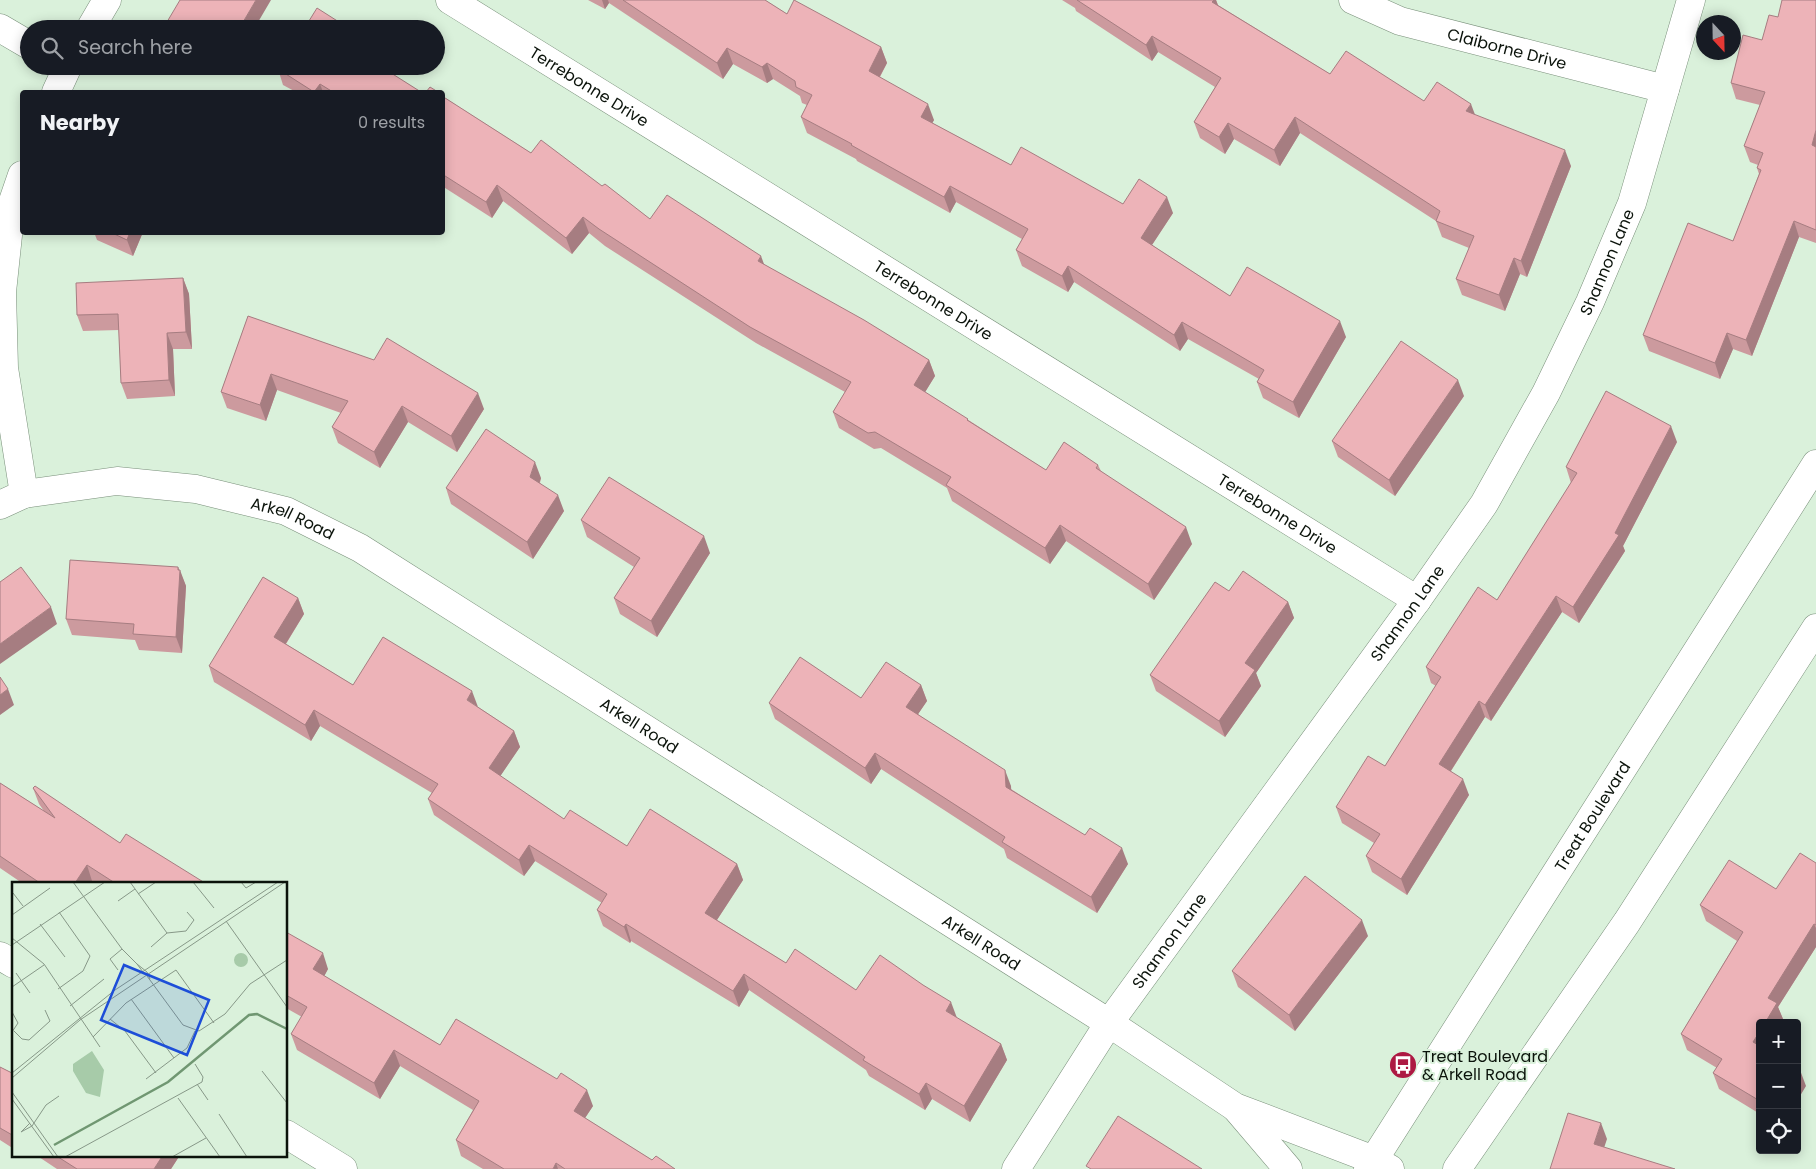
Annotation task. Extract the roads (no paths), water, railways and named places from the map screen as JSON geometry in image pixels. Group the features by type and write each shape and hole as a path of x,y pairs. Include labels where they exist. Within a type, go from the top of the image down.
{"street":[{"path":"95,20 107,0"},
{"name":"Terrebonne Drive","path":"450,0 1417,600"},
{"name":"Claiborne Drive","path":"1353,0 1400,22 1665,89"},
{"name":"Shannon Lane","path":"1016,1169 1109,1023 1417,600 1484,504 1546,393 1590,302 1632,203 1692,0"},
{"path":"0,28 20,40"},
{"path":"12,500 4,368 2,292 11,207 20,181"},
{"name":"Treat Boulevard","path":"1378,1166 1816,464"},
{"name":"Arkell Road","path":"12,500 117,481 196,489 286,511 360,548 1109,1023 1235,1107 1378,1166"},
{"path":"1457,1169 1627,922 1816,628"},
{"path":"0,956 12,963"},
{"name":"Arkell Road","path":"1235,1107 1288,1169"},
{"path":"288,1135 343,1169"}],"place":[{"name":"Treat Boulevard & Arkell Road","path":"1403,1065"}]}
